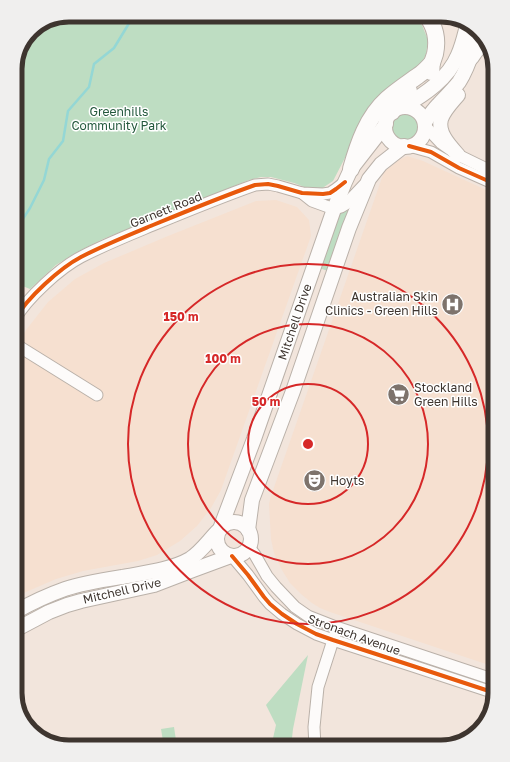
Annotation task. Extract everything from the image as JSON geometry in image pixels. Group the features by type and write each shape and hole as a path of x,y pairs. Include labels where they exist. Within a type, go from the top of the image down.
{"highway":[{"path":"394,115 397,102 432,72 436,40 431,22"},
{"path":"471,56 482,44"},
{"path":"348,175 361,137 377,111 396,91 420,74 432,63"}],"main road":[{"name":"Mitchell Drive","path":"22,608 42,598 65,589 152,572 184,562 198,553 219,530 254,439 334,209 348,175 394,115 430,89 446,75 458,56 466,29"},
{"path":"425,124 419,113 415,109 409,107 394,115 386,130 394,143 400,146 412,145 418,142 422,137 425,124 439,104 454,89 464,72 477,39"},
{"path":"458,155 444,137 441,128 441,119 462,90 464,72"},
{"name":"Mitchell Drive","path":"248,530 251,508 260,480 293,391 349,228 369,179 381,164 406,146"},
{"path":"238,522 244,525 251,536 249,547 242,554 235,556 225,554 220,550 216,541 219,530 228,523 238,522"},
{"name":"Mitchell Drive","path":"22,626 49,612 81,600 154,585 231,556"}],"street":[{"path":"425,124 441,143 458,155 488,170"},
{"path":"406,146 431,152 459,168 488,181"},
{"name":"Garnett Road","path":"22,309 36,293 60,271 80,258 174,216 255,185 268,184 302,193 323,194 336,189 348,175"},
{"path":"334,209 346,204 369,179"},
{"name":"Garnett Road","path":"302,193 312,201 334,209"},
{"path":"22,348 96,394"},
{"name":"Stronach Avenue","path":"249,547 267,576 276,587 295,607 308,616 336,627 488,678"},
{"name":"Stronach Avenue","path":"231,556 264,597 282,614 316,634 488,691"},
{"path":"315,740 314,727 318,687 336,627"}],"shaded area":[{"name":"Stockland Green Hills","path":"407,156 423,161 488,191 488,665 320,608 301,594 290,583 274,553 271,539 269,504 271,496 384,172 399,160"},
{"path":"276,200 297,207 309,220 311,236 221,490 211,508 197,526 180,541 157,555 138,561 83,571 56,579 22,594 22,338 26,330 48,302 75,279 104,263 256,201"}],"green space":[{"name":"Greenhills Community Park","path":"69,22 418,22 422,25 428,40 426,54 421,65 364,121 333,181 321,189 307,188 271,177 261,177 249,180 103,239 77,252 56,265 30,289 22,286 22,66 27,48 32,40 45,28 60,23"},
{"path":"406,112 416,116 420,126 416,136 406,140 396,136 392,126 396,116"},
{"path":"352,204 331,272 319,268 339,212"},
{"path":"308,655 292,740 273,740 276,725 266,705"},
{"path":"174,727 176,740 163,740 161,729"}],"waterway":[{"path":"22,220 44,180 49,159 63,141 68,111 89,87 94,64 114,48 130,22"}],"cycle path":[{"path":"409,146 431,152 459,168 488,181"},
{"path":"22,308 54,276 81,257 117,240 217,199 255,185 268,184 302,193 323,194 330,193 345,182"},
{"path":"232,556 270,604 297,624 316,634 488,691"}],"place":[{"name":"Australian Skin Clinics - Green Hills","path":"453,304"},
{"name":"Stockland Green Hills","path":"399,395"},
{"name":"Hoyts","path":"315,481"}]}
